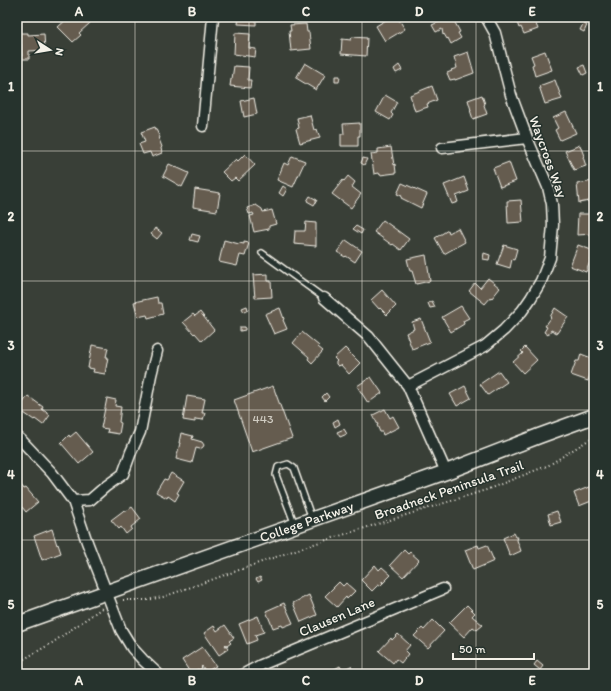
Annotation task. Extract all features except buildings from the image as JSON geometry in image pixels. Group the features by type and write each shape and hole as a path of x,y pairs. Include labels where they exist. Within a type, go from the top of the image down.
{"main road":[{"name":"College Parkway","path":"17,624 446,472 594,416"}],"street":[{"path":"203,126 213,17"},
{"name":"Waycross Way","path":"408,386 485,346 504,330 522,312 541,281 550,258 553,225 552,204 548,187 527,138 511,95 495,33 486,17"},
{"path":"442,148 527,138"},
{"path":"324,298 369,338 408,386 446,472"},
{"path":"73,501 90,500 123,474 130,452 140,432 157,351"},
{"path":"17,437 52,473 73,501 121,630 132,648 158,674"},
{"name":"Clausen Lane","path":"244,674 268,662 443,589"}],"lane":[{"path":"262,253 324,298"},
{"path":"295,526 276,475 278,467 288,464 294,468 312,520"}],"path":[{"name":"Broadneck Peninsula Trail","path":"120,600 147,600 163,597 301,548 486,490 549,465 594,438"},
{"path":"17,662 52,643 99,610"}]}
